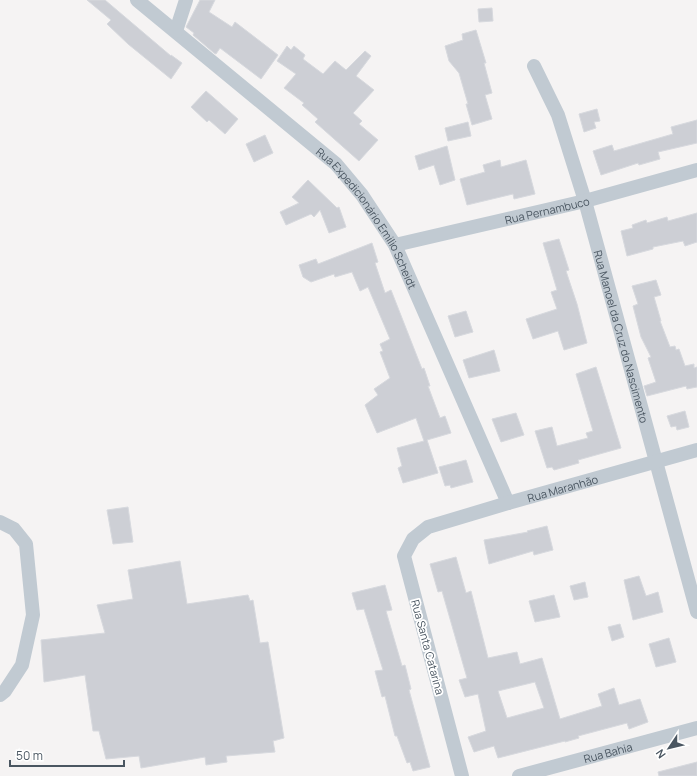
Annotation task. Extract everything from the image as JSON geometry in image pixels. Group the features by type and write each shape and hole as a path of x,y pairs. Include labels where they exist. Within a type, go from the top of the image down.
{"street":[{"name":"Rua Expedicionário Emilio Scheidt","path":"137,0 336,164 362,195 395,245 508,503"},
{"path":"176,31 186,0"},
{"name":"Rua Manoel da Cruz do Nascimento","path":"534,66 558,115 585,202 697,612"},
{"name":"Rua Pernambuco","path":"395,245 585,202 697,170"},
{"name":"Rua Maranhão","path":"428,527 697,450"},
{"path":"0,522 14,529 26,544 34,615 22,665 6,691 0,695"},
{"name":"Rua Santa Catarina","path":"428,527 413,538 404,556 462,776"},
{"name":"Rua Bahia","path":"519,776 697,728"}],"building":[{"path":"87,0 105,0 171,56 182,63 171,79 128,44 107,24 111,20"},
{"path":"200,0 215,0 209,12 232,27 235,22 278,55 261,79 220,48 216,54 214,53 186,27"},
{"path":"492,8 493,21 479,22 478,9"},
{"path":"476,30 486,63 484,63 492,93 485,95 492,119 472,125 466,104 468,104 459,73 449,61 445,46 463,40 462,34"},
{"path":"287,46 291,50 294,46 305,55 303,59 323,74 335,61 346,70 365,51 371,56 356,76 374,90 353,113 362,121 359,124 378,140 359,161 315,122 318,119 302,105 304,103 284,88 296,74 277,61"},
{"path":"206,91 238,119 225,134 209,120 207,122 191,107"},
{"path":"597,109 600,121 594,122 596,128 584,132 579,114"},
{"path":"697,120 697,143 658,152 660,159 639,165 638,163 601,175 593,151 612,145 614,151 673,134 671,127"},
{"path":"468,122 471,136 448,141 445,128"},
{"path":"265,135 273,153 254,162 246,144"},
{"path":"447,146 455,180 440,185 434,165 419,170 415,156"},
{"path":"500,160 501,167 526,160 535,194 514,199 513,194 467,205 460,179 485,172 483,165"},
{"path":"308,180 337,208 339,207 346,227 329,233 320,210 314,217 311,214 286,225 280,212 299,203 292,197"},
{"path":"697,213 697,242 685,246 683,241 653,247 653,249 627,256 621,231 633,228 632,225 646,220 647,223 667,217 668,221"},
{"path":"559,239 569,270 566,271 577,304 587,343 564,350 558,331 533,339 526,319 557,309 551,292 557,290 543,243"},
{"path":"372,243 378,262 375,263 385,293 391,290 422,369 424,368 430,386 428,386 440,418 445,416 451,433 427,440 438,473 403,483 398,468 402,466 397,448 424,441 416,418 377,433 365,405 378,395 374,389 390,378 380,352 383,351 380,344 390,339 368,287 360,291 352,272 335,277 334,274 311,282 303,277 299,265 316,259 318,264"},
{"path":"656,280 661,295 654,297 660,321 670,347 675,346 676,350 679,349 685,366 694,364 694,368 697,367 697,387 687,389 686,386 647,396 644,386 656,382 648,358 651,357 641,337 633,306 638,304 632,286"},
{"path":"466,311 473,332 455,337 448,316"},
{"path":"494,350 500,371 469,378 463,360"},
{"path":"596,367 621,448 578,460 579,463 554,470 552,467 547,468 535,431 552,427 557,446 588,438 586,433 593,431 576,374"},
{"path":"685,411 689,427 677,430 676,426 671,427 667,416"},
{"path":"516,413 524,435 501,442 492,419"},
{"path":"466,460 473,482 451,488 450,485 445,486 439,467"},
{"path":"128,507 133,542 113,544 107,510"},
{"path":"547,526 553,550 534,555 533,551 489,564 484,540 528,532 527,531"},
{"path":"456,557 466,593 471,591 488,658 517,652 520,664 542,658 560,719 602,706 598,694 614,688 619,705 640,699 648,722 629,729 627,723 578,736 579,738 565,742 498,758 494,746 474,752 468,737 486,731 478,694 465,697 459,680 467,678 442,591 438,592 430,564","holes":["535,682 544,708 507,718 498,691"]},
{"path":"180,561 187,604 248,595 250,601 253,600 260,643 268,642 284,738 273,741 275,752 226,756 227,762 206,765 205,757 141,768 139,756 106,759 99,731 93,731 85,675 44,682 41,640 105,633 97,605 133,599 128,570"},
{"path":"639,576 646,596 658,592 663,612 633,620 624,580"},
{"path":"585,582 588,597 574,600 570,586"},
{"path":"385,585 392,610 386,611 402,666 405,665 411,689 409,690 430,767 413,771 410,762 407,763 397,736 395,736 385,696 382,697 375,671 383,670 364,609 357,610 352,593"},
{"path":"554,595 560,617 535,622 529,601"},
{"path":"620,624 624,637 612,641 608,627"},
{"path":"669,638 676,662 656,667 649,644"},
{"path":"697,762 697,776 659,776 658,772"}]}
